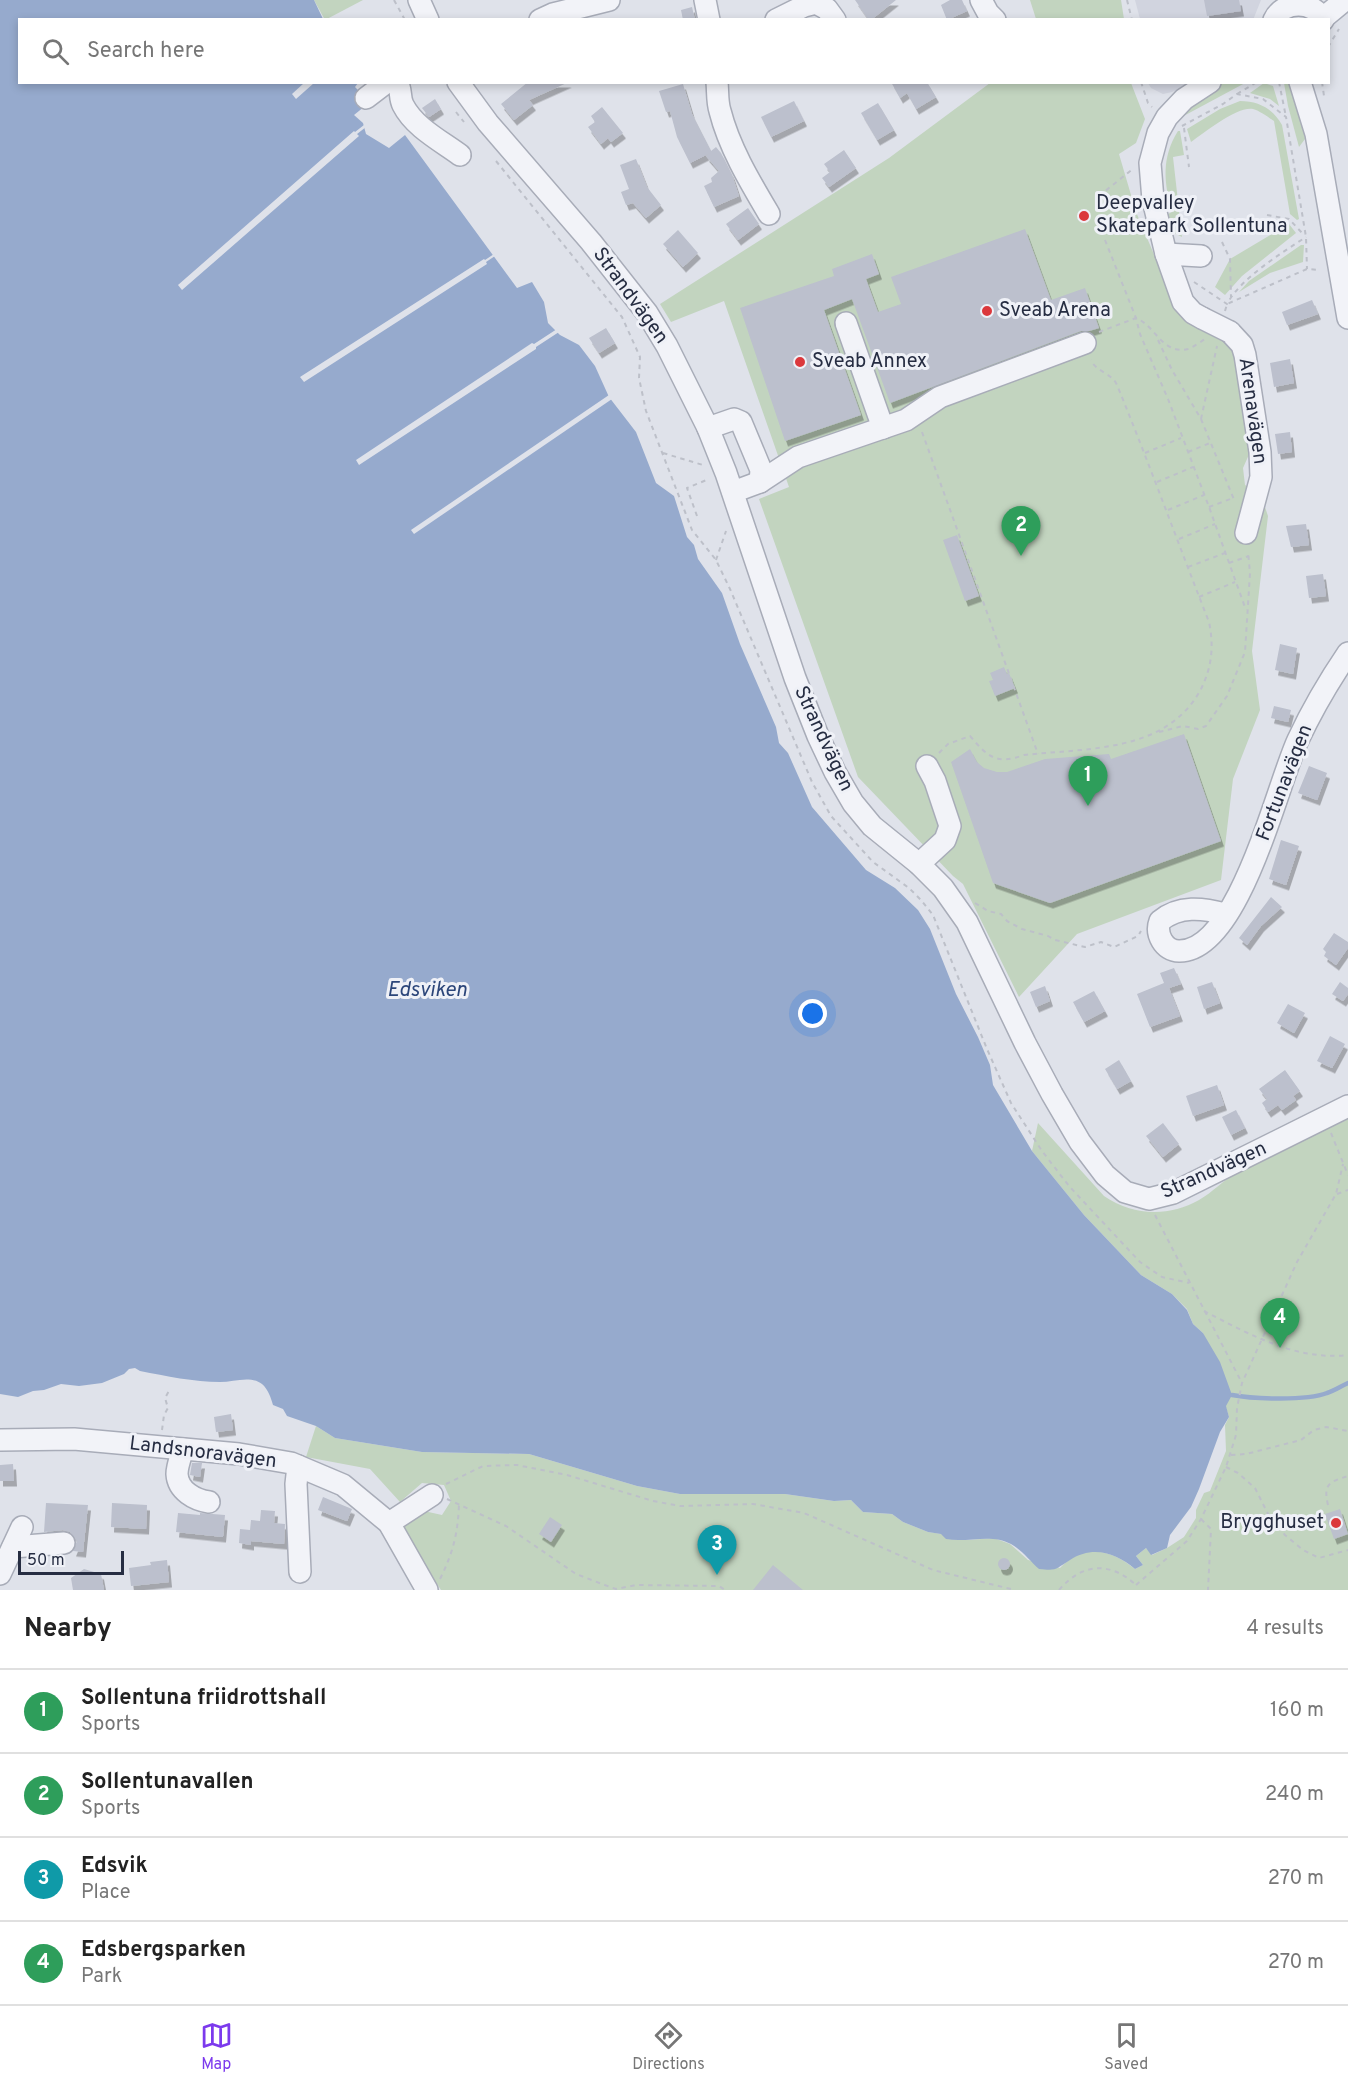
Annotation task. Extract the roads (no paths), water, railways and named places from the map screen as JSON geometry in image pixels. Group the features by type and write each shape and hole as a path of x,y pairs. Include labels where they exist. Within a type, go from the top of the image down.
{"street":[{"path":"419,0 427,18"},
{"path":"544,18 609,0"},
{"path":"705,0 709,18"},
{"path":"981,0 993,18"},
{"path":"1277,10 1294,1 1303,1 1317,10 1345,0"},
{"path":"780,18 804,6 816,3 827,9 834,18"},
{"path":"366,98 384,84"},
{"path":"399,84 401,87 402,104 418,124 460,155"},
{"name":"Strandvägen","path":"459,84 488,123 591,242 647,314 667,346 708,428 795,678 835,772 853,802 872,826 919,864 943,888 967,921 1025,1043 1080,1142 1105,1175 1125,1192 1149,1199 1173,1193 1348,1106"},
{"path":"717,84 719,110 735,151 769,214"},
{"name":"Arenavägen","path":"1207,84 1184,99 1175,122 1158,133 1150,163 1153,200 1166,254 1183,302 1221,335 1242,345 1245,355 1260,452 1261,477 1246,533"},
{"path":"1301,84 1316,134 1348,318"},
{"path":"1315,84 1316,134"},
{"path":"1166,254 1201,256"},
{"path":"846,323 883,428"},
{"path":"732,492 760,482 798,457 906,420 940,397 1091,339"},
{"path":"708,428 734,419 741,422 760,470 760,482"},
{"name":"Fortunavägen","path":"1226,914 1193,909 1178,912 1160,921 1158,929 1161,939 1169,948 1179,951 1192,948 1211,936 1233,906 1261,847 1280,784 1297,741 1330,680 1348,653"},
{"path":"919,864 945,840 950,826 935,781 927,766"},
{"name":"Landsnoravägen","path":"0,1440 74,1439 239,1454 298,1466 343,1485 389,1523 431,1588"},
{"path":"183,1449 177,1473 180,1483 193,1497 209,1502"},
{"path":"298,1466 296,1484 300,1572"},
{"path":"389,1523 432,1495"},
{"path":"0,1574 22,1527"},
{"path":"13,1547 64,1543"}],"water":[{"name":"Edsviken","path":"0,0 314,0 323,18 18,18 18,84 357,84 355,87 370,102 354,115 363,123 366,134 389,148 405,135 517,288 532,282 544,302 548,323 560,335 579,345 595,366 609,397 636,432 656,483 674,496 687,537 694,545 698,559 722,593 740,644 776,727 779,743 788,753 812,807 866,870 895,888 918,910 930,929 956,994 990,1065 993,1085 1032,1151 1084,1215 1141,1275 1172,1294 1187,1310 1193,1324 1203,1333 1220,1362 1232,1395 1226,1406 1229,1417 1220,1432 1191,1507 1170,1535 1167,1548 1151,1555 1146,1548 1136,1556 1143,1565 1135,1569 1112,1555 1096,1552 1079,1555 1056,1569 1050,1570 1039,1569 1019,1549 1003,1541 946,1539 941,1534 928,1532 903,1522 892,1514 863,1512 851,1500 834,1501 785,1494 680,1494 637,1486 529,1454 422,1452 335,1438 316,1426 287,1416 283,1409 273,1405 264,1386 252,1380 200,1381 140,1371 135,1368 102,1383 79,1386 61,1384 18,1397 0,1394"}],"waterway":[{"path":"1232,1395 1253,1398 1318,1396 1348,1383"}],"place":[{"name":"Deepvalley Skatepark Sollentuna","path":"1084,216"},
{"name":"Sveab Arena","path":"987,311"},
{"name":"Sveab Annex","path":"800,362"},
{"name":"Sollentunavallen","path":"1021,556"},
{"name":"Sollentuna friidrottshall","path":"1088,806"},
{"name":"Edsbergsparken","path":"1280,1348"},
{"name":"Brygghuset","path":"1336,1523"},
{"name":"Edsvik","path":"717,1575"}]}
